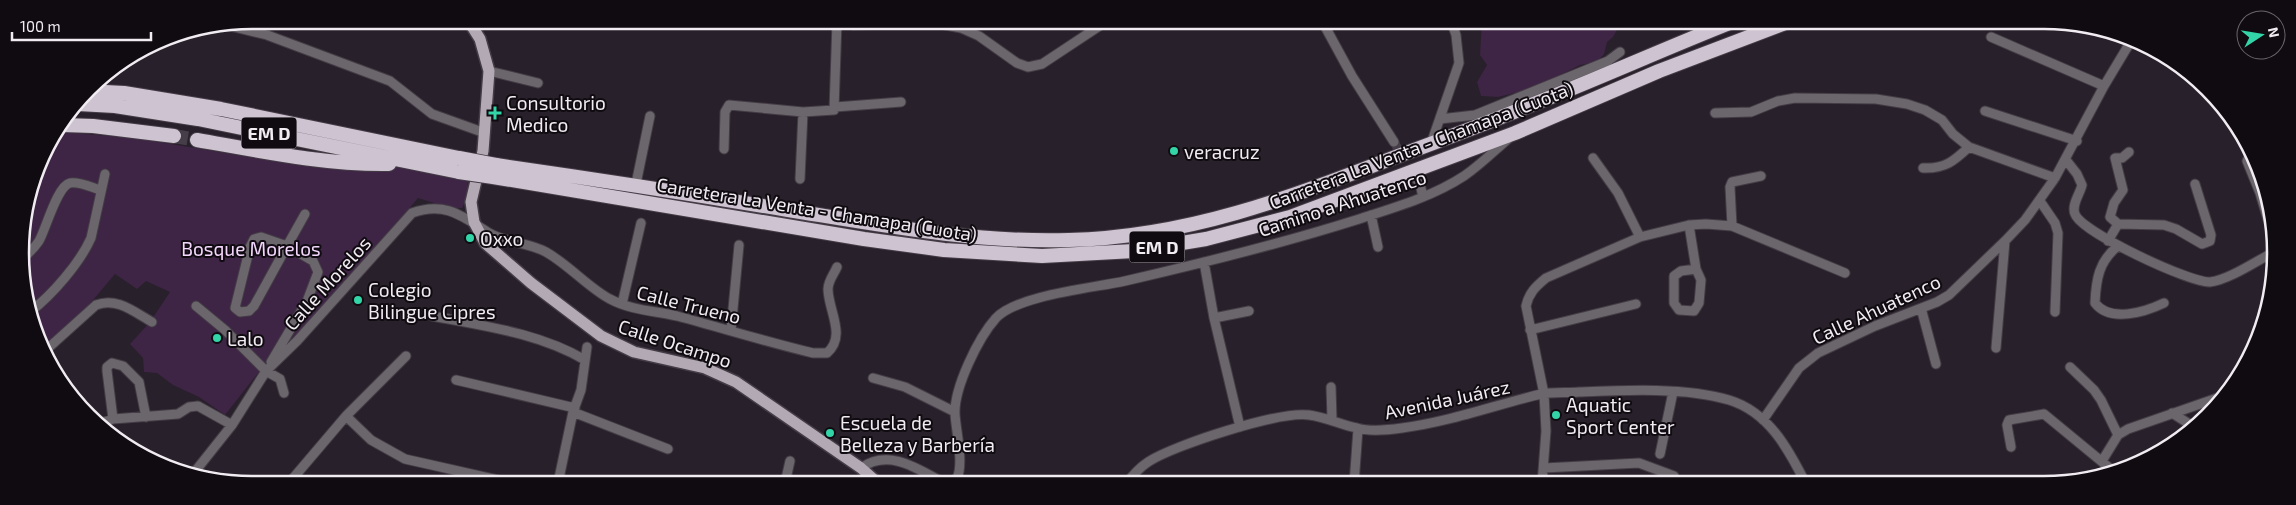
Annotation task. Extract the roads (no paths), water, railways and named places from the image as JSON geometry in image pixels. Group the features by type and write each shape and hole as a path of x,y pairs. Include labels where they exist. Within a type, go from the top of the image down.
{"highway":[{"name":"Carretera La Venta - Chamapa (Cuota)","path":"494,171 636,185 940,233 1028,240 1071,240 1136,234 1202,222 1295,196 1537,103 1715,29"},
{"name":"Carretera La Venta - Chamapa (Cuota)","path":"97,92 124,93 221,109 459,165 864,239 944,250 993,254 1087,254 1171,245 1206,239 1290,217 1515,133 1658,71 1769,29"},
{"name":"Carretera La Venta - Chamapa (Cuota)","path":"85,104 115,106 198,119 418,164 459,165"},
{"path":"68,125 93,126 174,136"},
{"path":"197,140 251,150 365,164 418,164"}],"main road":[{"path":"474,29 480,38 489,71 483,151 471,202 474,222"},
{"name":"Calle Ocampo","path":"474,222 482,238 494,252 530,283 601,336 634,352 705,368 736,382 870,476"}],"street":[{"path":"242,29 267,35 390,82 432,114 484,133"},
{"path":"835,107 839,29"},
{"path":"963,29 979,36 1017,63 1028,67 1042,64 1095,29"},
{"path":"1326,29 1352,76 1394,142"},
{"path":"1433,138 1459,63 1454,29"},
{"path":"1991,38 2104,86"},
{"name":"Calle Ahuatenco","path":"1762,420 1799,368 1818,353 1875,326 1949,295 2005,241 2040,200 2055,178 2077,141 2104,86 2129,46"},
{"path":"1440,119 1475,115 1608,61 1620,52"},
{"path":"489,71 538,83"},
{"path":"1715,113 1751,112 1778,101 1795,98 1876,99 1907,104 1925,110 1942,120 1953,134 1969,146 2055,178"},
{"path":"724,149 725,112 729,105 803,112 832,111 835,107 902,102"},
{"path":"1985,110 2077,141"},
{"path":"800,179 803,112"},
{"path":"637,179 650,116"},
{"name":"Camino a Ahuatenco","path":"958,476 960,467 955,412 963,378 985,333 997,317 1010,308 1038,298 1204,262 1302,237 1423,197 1464,176 1515,133"},
{"path":"1923,168 1941,168 1950,164 1969,146"},
{"path":"2128,152 2122,158 2115,158 2123,190 2114,203 2110,217 2118,224 2164,224 2202,244 2207,243 2210,238 2210,231 2195,184"},
{"path":"1593,158 1618,193 1640,237"},
{"path":"2066,160 2082,185 2074,208 2076,217 2108,241 2118,246 2166,268 2208,282 2218,280 2267,256"},
{"path":"2247,161 2254,178"},
{"path":"36,308 70,270 88,246 105,174"},
{"path":"1732,226 1730,187 1732,182 1761,176"},
{"path":"1419,177 1423,197"},
{"path":"29,252 38,242 56,200 65,186 70,183 79,184 101,190"},
{"path":"2040,200 2055,223 2058,233 2055,312"},
{"name":"Calle Morelos","path":"196,469 232,425 266,371 297,341 412,213 426,208 439,209 461,214 474,222"},
{"path":"266,371 307,301 318,272 313,261 287,246 261,237 254,239 250,247 235,308 240,312 249,311 254,306 287,246 305,214"},
{"path":"1371,215 1378,248"},
{"name":"Calle Trueno","path":"474,222 501,239 513,240 545,252 572,269 609,299 622,304 732,330 813,353 827,353 832,348 837,334 828,289 837,267"},
{"path":"622,304 641,223"},
{"path":"2108,241 2118,224"},
{"path":"1688,226 1696,269 1702,280 1698,308 1689,312 1679,310 1674,303 1674,276 1681,271 1696,269"},
{"path":"1543,476 1546,431 1544,394 1526,306 1528,296 1534,287 1546,278 1640,237 1688,226 1732,226 1845,273"},
{"path":"1996,348 2005,241"},
{"path":"732,330 740,245"},
{"path":"2118,246 2102,262 2097,276 2095,303 2098,307 2110,314 2123,314 2153,309 2164,303"},
{"path":"1204,262 1214,318 1240,427"},
{"path":"50,346 96,305 106,301 120,304 152,322"},
{"path":"1530,330 1636,304"},
{"path":"196,306 230,335 266,371 280,379 284,393"},
{"path":"1920,308 1936,364"},
{"path":"1214,318 1249,311"},
{"path":"432,316 499,329 562,346 585,360"},
{"path":"560,476 574,410 581,390 587,347"},
{"path":"295,476 346,416 406,356"},
{"path":"113,419 108,367 116,363 140,382 146,417"},
{"path":"2070,366 2094,390 2101,400 2118,435"},
{"path":"873,378 905,387 923,398 955,412"},
{"path":"456,380 574,410 668,448"},
{"path":"1331,387 1332,420"},
{"name":"Avenida Juárez","path":"1131,476 1148,462 1188,445 1240,427 1292,414 1310,415 1332,420 1358,429 1402,428 1544,394 1611,390 1673,392 1730,400 1747,408 1762,420"},
{"path":"1660,454 1673,392"},
{"path":"2102,461 2118,435 2128,429 2213,399"},
{"path":"106,421 113,419 178,414 189,407 198,406 232,425"},
{"path":"2172,413 2188,423"},
{"path":"2011,447 2007,422 2012,419 2040,414 2048,416 2108,466"},
{"path":"346,416 371,440 405,459 481,476"},
{"path":"1762,420 1778,435 1801,476"},
{"path":"1355,476 1358,429"},
{"name":"Camino a Ahuatenco","path":"861,468 871,461 884,459 904,462 931,476"},
{"path":"787,476 790,461"},
{"path":"1544,468 1639,463 1674,476"}],"tunnel":[{"path":"174,136 197,140"},
{"path":"1394,142 1414,176"}],"place":[{"name":"Consultorio Medico","path":"495,113"},
{"name":"veracruz","path":"1174,151"},
{"name":"Oxxo","path":"470,238"},
{"name":"Colegio Bilingue Cipres","path":"358,300"},
{"name":"Lalo","path":"217,338"},
{"name":"Aquatic Sport Center","path":"1556,415"},
{"name":"Escuela de Belleza y Barbería","path":"830,433"}],"park label":[{"name":"Bosque Morelos","path":"251,248"}]}
